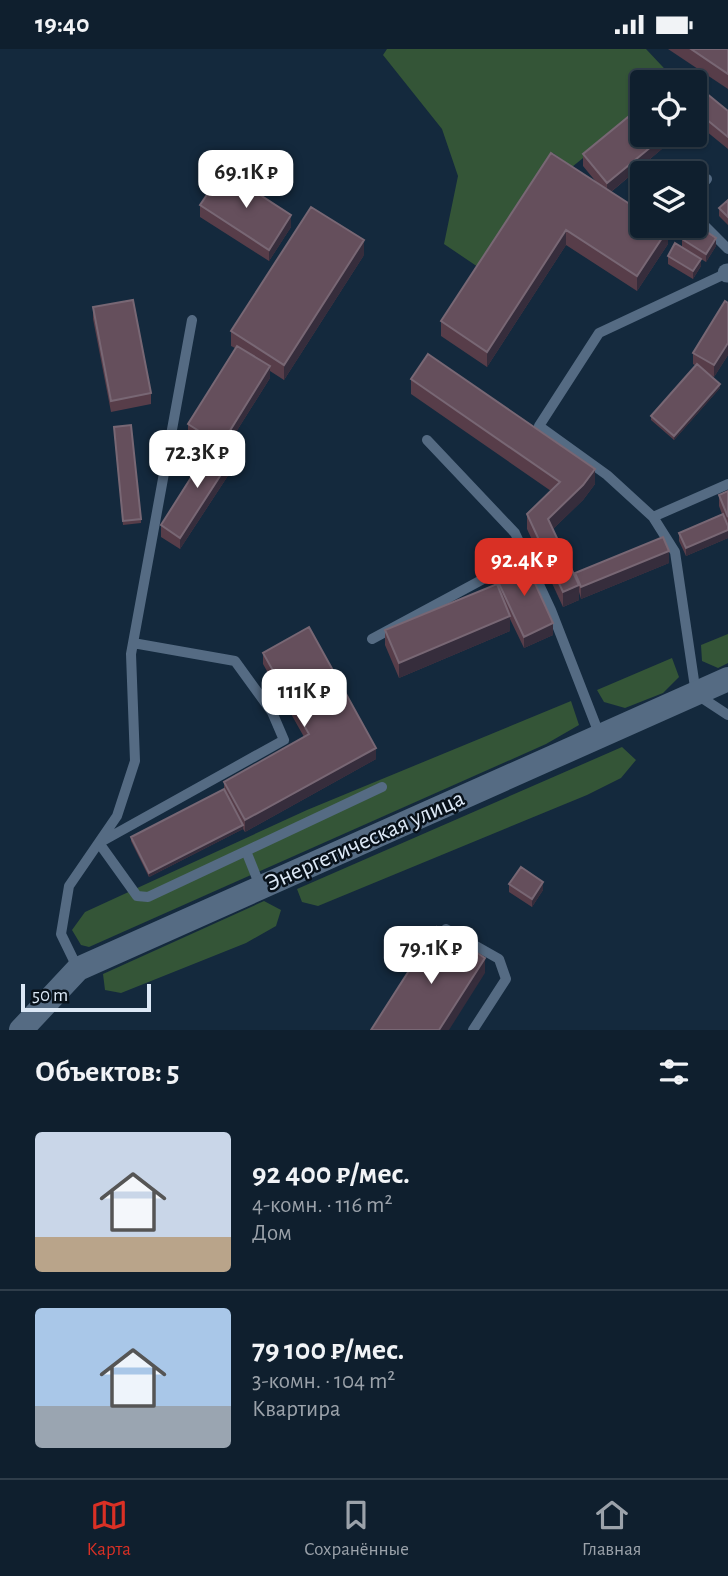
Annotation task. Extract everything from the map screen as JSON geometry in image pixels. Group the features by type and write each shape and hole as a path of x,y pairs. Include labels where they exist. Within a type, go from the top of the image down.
{"street":[{"name":"Энергетическая улица","path":"21,1030 78,969 728,679"}],"lane":[{"path":"707,228 728,249"},
{"path":"727,273 599,333 539,426 607,475 653,517 675,552 696,694 728,715"},
{"path":"78,969 61,934 69,886 117,816 135,761 133,643 192,320"},
{"path":"427,440 515,533 551,610 600,736"},
{"path":"653,517 728,484"},
{"path":"372,639 526,556"},
{"path":"99,843 284,740 272,712 235,661 133,643"},
{"path":"99,843 137,896 148,897 383,787"},
{"path":"246,851 261,888"},
{"path":"446,929 499,959 506,979 473,1030"}],"green space":[{"path":"387,49 646,49 666,70 630,70 630,120 572,167 553,153 478,267 444,244 458,176 442,129 383,55"},
{"path":"728,634 728,663 718,668 702,661 701,645"},
{"path":"672,658 679,677 663,693 625,708 604,702 597,690"},
{"path":"571,701 579,725 546,744 89,947 81,945 72,930 85,912 307,810"},
{"path":"622,747 636,760 621,778 587,795 318,906 302,902 297,889"},
{"path":"264,901 281,910 276,926 246,943 121,993 105,990 103,974"}],"building":[{"path":"691,49 728,49 728,74"},
{"path":"707,94 728,111 728,137 707,120"},
{"path":"630,115 630,147 651,147 634,161 630,161 630,164 607,183 583,154"},
{"path":"551,153 630,204 630,238 662,238 637,276 566,230 487,352 441,321"},
{"path":"223,171 291,215 269,250 200,205"},
{"path":"728,200 728,217 719,208"},
{"path":"311,207 364,240 284,365 231,331"},
{"path":"707,232 716,238 706,254 682,239 707,238"},
{"path":"675,243 701,259 693,271 668,256"},
{"path":"133,300 151,393 111,401 93,307"},
{"path":"725,301 728,303 728,343 714,365 693,353"},
{"path":"237,346 270,366 221,445 188,424"},
{"path":"428,354 595,469 583,485 548,519 579,585 563,592 527,514 560,482 411,379"},
{"path":"697,364 720,384 674,436 651,416"},
{"path":"131,425 141,519 123,521 114,427"},
{"path":"213,443 233,456 180,538 161,525"},
{"path":"728,491 728,517 719,495"},
{"path":"723,514 728,530 686,548 679,533"},
{"path":"663,537 669,551 581,587 575,573"},
{"path":"524,559 553,623 524,637 494,573"},
{"path":"497,584 510,616 399,663 385,630"},
{"path":"309,627 376,748 245,820 224,782 309,734 263,653"},
{"path":"224,789 243,825 149,873 131,837"},
{"path":"521,867 543,882 532,899 509,884"},
{"path":"437,927 485,958 439,1030 371,1030"}]}
